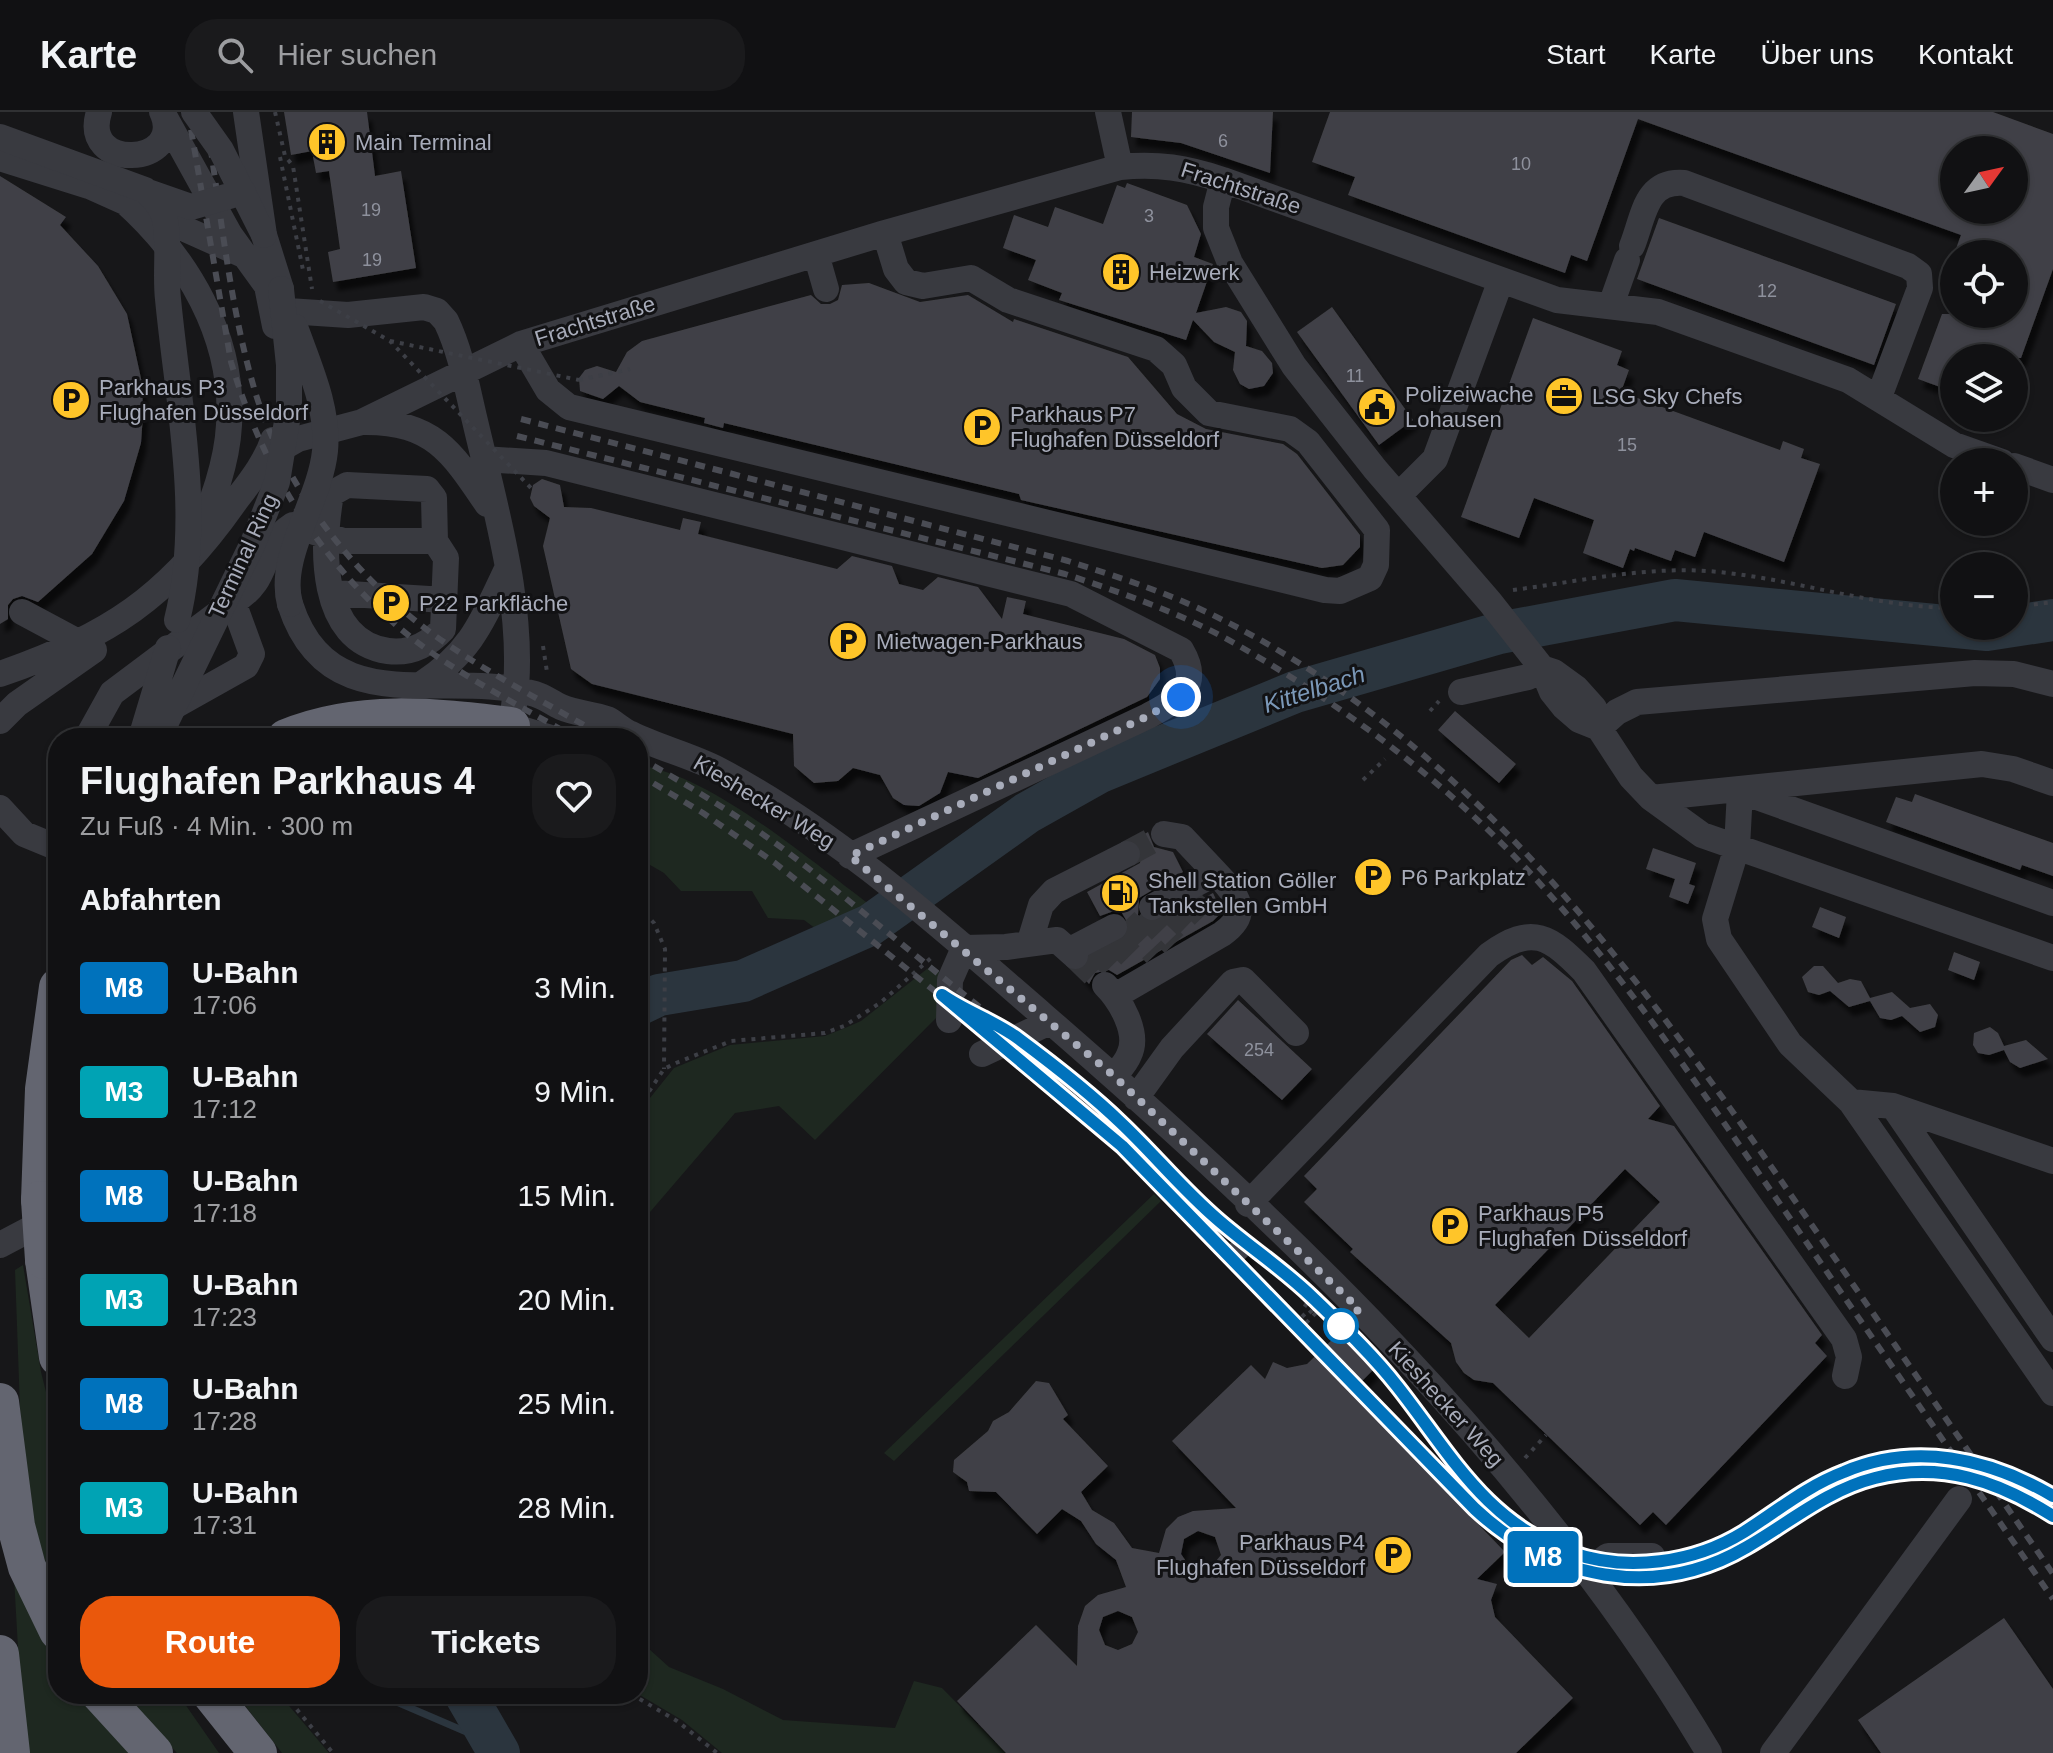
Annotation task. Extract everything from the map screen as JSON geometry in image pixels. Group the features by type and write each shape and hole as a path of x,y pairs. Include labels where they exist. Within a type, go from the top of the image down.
{"highway":[{"path":"314,728 337,720 431,713 511,718"},
{"path":"48,1218 44,1260 48,1288"},
{"path":"0,1406 16,1526 27,1567 48,1610"},
{"path":"0,1654 11,1753"},
{"path":"109,1704 154,1753"},
{"path":"201,1704 236,1753"},
{"path":"219,1704 258,1753"}],"street":[{"path":"99,112 96,127 101,139 117,154 127,157 151,150 160,142 165,132 162,112"},
{"path":"162,112 230,235 269,288 314,378 325,449 320,479 286,580 290,604 307,642 335,670 375,684 431,713 456,660 472,642 506,571"},
{"name":"Terminal Ring","path":"160,728 166,722 253,543 277,482 289,409 289,365 269,288 234,112"},
{"path":"246,112 264,235"},
{"path":"1108,112 1120,167"},
{"name":"Terminal Ring","path":"0,674 52,656 134,612 190,559 268,456 280,384 264,235 243,192 194,115"},
{"path":"0,137 134,195 156,201 165,219 166,285 189,509 186,572 177,620 144,728"},
{"name":"Terminal Ring","path":"0,158 134,195 221,243 269,288"},
{"name":"Frachtstraße","path":"462,372 521,344 885,233 1120,167 1180,166 1557,300 1658,312 1848,380 1962,448"},
{"path":"1223,180 1216,207 1216,228 1230,263 1323,404 1537,663 1576,688 1594,708 1599,728 1631,777 1651,798 1702,835 2053,958"},
{"path":"1611,305 1653,191 1666,182 1684,183 1908,266 1919,274 1920,288 1879,397"},
{"path":"134,195 191,207 243,192"},
{"name":"Terminal Ring","path":"134,195 187,272 214,326 228,373 229,426 216,492 190,559"},
{"path":"521,344 548,390 569,407 1325,590 1354,586 1370,578 1376,565 1377,530 1308,442 1290,429 1209,413 1184,388 1174,365 1156,349 1020,311 971,278 923,286 906,282 896,269 885,233"},
{"path":"816,254 826,289"},
{"path":"1400,494 1430,469 1435,459 1501,280"},
{"path":"269,288 348,315 424,307 437,311 451,331 483,459 506,571 511,718 531,728"},
{"path":"268,456 298,439 362,422 462,372"},
{"path":"280,384 300,415 311,424 330,430"},
{"path":"1290,429 1323,404"},
{"path":"362,422 395,422 419,430 445,446 461,463 496,517"},
{"path":"483,459 546,463 1071,594 1181,650 1190,665 1189,679 1181,697 922,813 850,856"},
{"path":"2028,471 2053,480"},
{"path":"347,485 427,489 434,498 435,541 446,558 443,629 420,647 401,653 377,649 350,634 325,565 324,532 331,494 347,485"},
{"path":"93,728 112,693 258,584 277,535 293,525 324,532 343,541 435,541"},
{"path":"333,593 445,600"},
{"path":"152,728 156,717 246,666 252,654 233,602"},
{"path":"22,612 78,642"},
{"path":"0,721 17,704 96,648 134,612"},
{"path":"0,693 52,656"},
{"path":"1452,694 1528,677 1537,663"},
{"path":"1599,728 1637,702 1975,673 2014,674 2053,684"},
{"name":"Kieshecker Weg","path":"511,718 540,695 563,708 609,720 616,728"},
{"name":"Kieshecker Weg","path":"511,718 563,708"},
{"name":"Kieshecker Weg","path":"648,745 721,771 850,856 959,943 1114,1076 1359,1309 1509,1474 1588,1571 1675,1695 1709,1753"},
{"path":"1651,798 1982,764 2013,769 2053,783"},
{"path":"1740,791 1737,847 1718,898 1715,919 1719,939 1790,1044 1851,1102 2053,1393"},
{"path":"1740,791 2053,903"},
{"path":"0,808 24,834 48,844"},
{"path":"1114,1076 1131,1054 1132,1037 1171,955 1240,915 1235,898 1183,894 1182,837 1164,834"},
{"path":"1030,941 1041,905 1054,891 1127,854"},
{"path":"1248,1204 1489,955 1498,937 1536,937 1555,942 1584,971 1844,1339 1849,1357 1845,1376"},
{"path":"949,1020 950,980 959,943 1006,947 1030,941 1094,941"},
{"path":"1136,1098 1172,1048 1233,982 1243,980 1296,1033"},
{"path":"982,1054 1050,1022"},
{"path":"1851,1102 1893,1106 2053,1161"},
{"path":"1893,1106 2053,1339"},
{"path":"0,1245 48,1208"},
{"path":"1773,1753 1959,1499"},
{"path":"1588,1571 1608,1556 1652,1556"}],"path":[{"path":"268,112 308,295"},
{"path":"275,112 285,156 293,166 313,298 390,341 531,488"},
{"path":"390,341 579,380 630,369"},
{"path":"1495,609 1513,590 1665,569 1722,572 1889,604 1940,607"},
{"path":"2028,605 2053,602"},
{"path":"1430,711 1452,694"},
{"path":"1363,780 1385,759"},
{"path":"648,919 661,936 665,967 662,1023 664,1069"},
{"path":"648,1093 664,1069 731,1041 825,1033 844,1026 880,1003 959,943"},
{"path":"1306,1323 1312,1313"},
{"path":"1509,1474 1546,1435"},
{"path":"292,1704 333,1753"},
{"path":"648,1704 677,1721 717,1753"}],"shaded area":[{"path":"648,767 667,772 730,803 877,910 827,937 804,920 768,918 752,891 681,891 664,873 648,864"},
{"path":"932,965 944,975 939,1015 815,1140 779,1106 735,1113 648,1214 648,1100 674,1068 730,1045 825,1036 861,1021"},
{"path":"1154,1194 1161,1201 894,1461 884,1453"},
{"path":"23,1265 48,1400 48,1568 37,1539 22,1464 15,1270"},
{"path":"12,1542 48,1623 48,1704 99,1704 143,1753 28,1753 21,1701"},
{"path":"648,1648 669,1667 723,1689 783,1720 895,1728 914,1681 942,1688 1006,1753 722,1753 682,1720 648,1700"},
{"path":"130,1704 185,1704 219,1753 177,1753"},
{"path":"244,1704 287,1704 329,1753 282,1753"}],"building":[{"path":"284,112 367,112 375,176 401,171 416,268 333,282 328,252 340,249 329,171 316,173 312,151 291,155"},
{"path":"1132,112 1273,112 1270,173 1181,143 1131,137"},
{"path":"1330,112 1993,112 2053,134 2053,269 2026,344 1940,344 1940,387 1918,379 1940,319 1940,328 2028,328 2028,240 1959,240 1961,235 1638,119 1587,261 1571,255 1565,273 1348,195 1355,177 1312,162"},
{"name":"Parkhaus P3 Flughafen Düsseldorf","path":"0,176 66,217 60,225 98,266 127,314 142,383 143,414 141,443 124,501 92,554 38,602 22,596 13,599 8,605 8,619 0,624"},
{"name":"Heizwerk","path":"1127,183 1187,205 1201,234 1194,257 1213,264 1196,313 1226,307 1241,312 1247,321 1246,346 1262,351 1272,363 1273,373 1264,386 1249,389 1240,384 1233,370 1235,352 1214,342 1193,320 1186,340 1059,300 1062,293 1028,280 1036,260 1003,248 1014,215 1048,227 1055,207 1103,224 1117,185 1125,188"},
{"path":"1659,218 1896,304 1874,365 1637,279"},
{"name":"Parkhaus P7 Flughafen Düsseldorf","path":"869,283 920,302 968,295 1013,322 1014,319 1128,357 1177,414 1206,429 1283,444 1297,454 1360,535 1360,547 1343,565 1322,568 1021,500 1019,494 724,423 723,428 704,423 705,418 640,402 619,386 603,399 580,391 579,378 585,370 597,366 616,372 627,352 642,341 811,295 821,304 830,304 838,300 842,285"},
{"path":"1332,307 1413,420 1379,445 1297,332"},
{"path":"1533,318 1622,351 1617,365 1629,370 1621,392 1780,450 1783,441 1804,449 1801,458 1820,464 1784,562 1704,532 1695,557 1675,550 1671,561 1635,548 1634,551 1630,549 1623,568 1583,553 1594,520 1534,498 1519,538 1461,517"},
{"name":"Mietwagen-Parkhaus","path":"542,479 560,485 564,507 591,508 680,530 683,518 701,522 698,534 837,569 852,556 892,566 899,584 923,590 938,577 978,587 1002,619 1007,597 1026,601 1023,614 1124,639 1155,655 1160,679 1147,697 978,778 948,772 940,793 919,806 904,805 893,798 880,775 853,768 838,781 814,783 794,766 793,734 592,684 571,669 543,546 550,518 534,506 530,498 533,485"},
{"path":"1455,711 1516,764 1499,783 1438,730"},
{"path":"1915,794 2053,843 2053,876 2022,865 2020,870 1886,822 1896,797 1912,802"},
{"path":"1148,832 1154,847 1173,852 1183,872 1139,898 1138,915 1144,921 1159,921 1213,893 1222,912 1213,921 1117,975 1109,970 1095,973 1089,984 1078,971 1087,966 1091,957 1122,941 1130,927 1122,913 1114,911 1100,916 1087,892 1140,863 1142,848 1134,840"},
{"path":"1653,848 1696,863 1689,884 1695,886 1688,904 1669,897 1675,879 1646,869"},
{"path":"1820,907 1846,917 1839,938 1812,927"},
{"path":"1954,952 1980,962 1974,980 1948,970"},
{"name":"Parkhaus P5 Flughafen Düsseldorf","path":"1522,955 1532,965 1543,957 1572,981 1660,1106 1648,1119 1674,1126 1822,1335 1815,1343 1827,1356 1666,1525 1653,1512 1640,1525 1493,1383 1474,1380 1464,1373 1456,1362 1451,1343 1350,1252 1353,1249 1304,1202 1317,1189 1304,1176 1511,960","holes":["1625,1169 1660,1202 1529,1338 1495,1305"]},
{"path":"1814,966 1823,966 1838,983 1850,979 1861,981 1870,998 1892,992 1910,1008 1930,1004 1938,1015 1935,1027 1920,1032 1902,1016 1891,1020 1880,1018 1870,1001 1849,1007 1830,991 1819,995 1808,992 1802,977"},
{"path":"1238,1000 1312,1069 1282,1100 1207,1034"},
{"path":"1990,1027 1998,1033 2004,1046 2026,1040 2048,1059 2020,1068 2010,1062 2004,1050 1989,1055 1978,1053 1973,1045 1974,1033"},
{"path":"1235,1239 1250,1254 1235,1268 1220,1253"},
{"name":"Parkhaus P4 Flughafen Düsseldorf","path":"1339,1333 1374,1369 1351,1392 1505,1552 1477,1579 1497,1584 1491,1600 1495,1617 1573,1698 1516,1753 1006,1753 957,1701 1036,1625 1077,1666 1078,1626 1085,1606 1098,1595 1126,1587 1116,1560 1096,1544 1081,1521 1062,1509 1037,1534 996,1492 969,1491 967,1482 953,1472 954,1460 988,1431 993,1421 1009,1412 1036,1381 1049,1383 1068,1415 1063,1419 1108,1466 1081,1492 1092,1510 1114,1523 1132,1548 1159,1553 1166,1529 1178,1517 1193,1511 1236,1508 1172,1441 1251,1365 1265,1379 1273,1362 1287,1368 1307,1364","holes":["1198,1531 1215,1537 1221,1555 1211,1567 1202,1571 1190,1567 1181,1554 1184,1539","1118,1611 1132,1617 1138,1632 1132,1644 1118,1650 1105,1645 1099,1630 1103,1617"]},
{"path":"2004,1618 2053,1689 2053,1753 1881,1753 1858,1720"}],"waterway":[{"name":"Kittelbach","path":"648,1000 659,995 743,981 870,925 1027,813 1100,772 1295,692 1499,633 1675,600 1987,630 2053,620"},
{"name":"Kittelbach","path":"401,1704 492,1743"},
{"name":"Kittelbach","path":"471,1704 499,1753"}],"tunnel":[{"path":"1127,854 1164,834"},
{"path":"1186,897 1212,924"},
{"path":"1168,908 1194,933"},
{"path":"1143,912 1174,944"},
{"path":"1125,921 1156,954"},
{"path":"1112,937 1139,964"},
{"path":"1094,947 1120,973"},
{"path":"1075,956 1103,983"}],"railway":[{"path":"188,112 231,362 246,407 287,493 342,571 375,606 411,637 465,675 558,728"},
{"path":"205,112 231,286 245,354 266,424 302,493 349,556 404,611 476,663 589,728"},
{"path":"521,419 1068,561 1134,583 1198,608 1293,659 1379,719 1460,787 1534,862 1604,942 1732,1111 2053,1574"},
{"path":"517,436 1065,574 1108,589 1172,613 1234,643 1310,689 1384,741 1453,798 1518,860 1626,987 1724,1123 2053,1599"},
{"path":"648,763 714,802 786,851 1115,1117 1207,1211 1292,1278 1357,1340 1395,1382 1479,1493 1515,1524 1536,1537 1561,1548 1615,1561 1642,1562 1695,1554 1746,1531 1830,1478 1870,1463 1897,1458 1951,1459 1977,1464 2003,1472 2053,1496"},
{"path":"648,780 703,813 775,863 1089,1115 1475,1509 1504,1533 1536,1552 1570,1566 1605,1574 1640,1577 1677,1574 1712,1564 1747,1547 1841,1490 1899,1473 1946,1473 1990,1484 2053,1516"}],"metro line":[{"name":"M8","path":"2053,1496 2022,1478 1980,1463 1927,1456 1887,1459 1843,1472 1802,1493 1741,1534 1672,1560 1604,1560 1584,1557 1550,1544 1531,1535 1499,1512 1448,1457 1387,1373 1283,1269 1203,1207 1118,1120 1019,1039 942,995 1108,1132 1475,1509 1506,1537 1539,1556 1562,1566 1605,1577 1654,1577 1679,1573 1731,1556 1826,1497 1861,1482 1904,1473 1948,1473 1982,1479 2015,1492 2053,1516"}],"place":[{"name":"Main Terminal","path":"327,142"},
{"name":"Heizwerk","path":"1121,272"},
{"name":"LSG Sky Chefs","path":"1564,396"},
{"name":"Parkhaus P3 Flughafen Düsseldorf","path":"71,400"},
{"name":"Polizeiwache Lohausen","path":"1377,407"},
{"name":"Parkhaus P7 Flughafen Düsseldorf","path":"982,427"},
{"name":"P22 Parkfläche","path":"391,603"},
{"name":"Mietwagen-Parkhaus","path":"848,641"},
{"name":"P6 Parkplatz","path":"1373,877"},
{"name":"Shell Station Göller Tankstellen GmbH","path":"1120,893"},
{"name":"Parkhaus P5 Flughafen Düsseldorf","path":"1450,1226"},
{"name":"Parkhaus P4 Flughafen Düsseldorf","path":"1393,1555"}],"route":[{"path":"1181,697 1148,716 850,856 1114,1076 1283,1236 1359,1309 1341,1326"}]}
